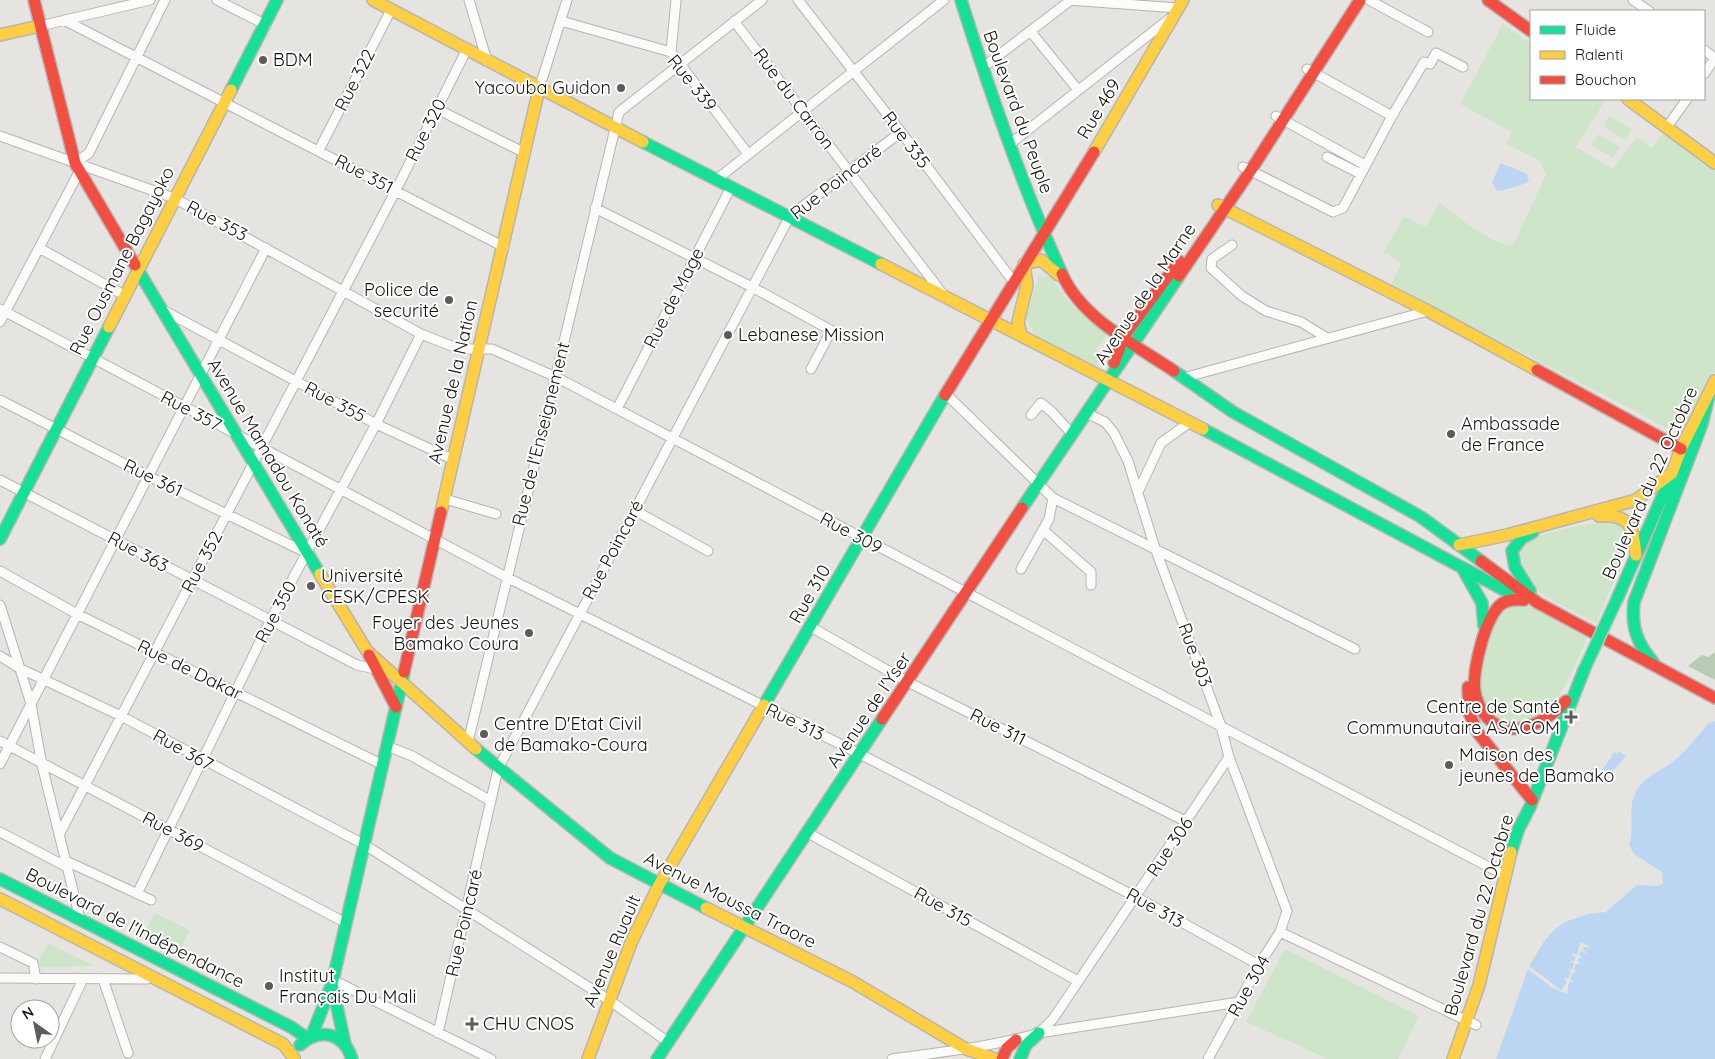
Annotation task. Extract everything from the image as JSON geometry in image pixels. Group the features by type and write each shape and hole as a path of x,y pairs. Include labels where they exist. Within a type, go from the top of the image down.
{"main road":[{"name":"Avenue Mamadou Konaté","path":"34,0 77,168 252,465 367,651 468,742"},
{"path":"373,0 539,89 615,126 1108,379 1395,530 1462,569 1523,600"},
{"name":"Boulevard du Peuple","path":"962,0 982,68 1044,235 1066,283"},
{"name":"Avenue de la Marne","path":"1108,379 1134,343 1280,118 1351,0"},
{"name":"Avenue de la Marne","path":"1310,71 1360,0"},
{"path":"1488,0 1530,30"},
{"name":"Rue Ousmane Bagayoko","path":"0,539 174,198 266,24 275,2"},
{"name":"Rue 469","path":"1013,281 1044,235 1179,7"},
{"path":"0,35 40,26"},
{"name":"Avenue de la Nation","path":"402,684 539,89"},
{"path":"1629,100 1715,163"},
{"path":"1221,207 1428,312 1681,449"},
{"name":"Avenue de la Marne","path":"1108,379 1124,336 1221,207"},
{"path":"1021,334 1018,322 1026,285 1024,264 1040,260 1047,263 1094,316 1183,378 1266,431 1407,508 1538,603 1715,698"},
{"name":"Rue 310","path":"659,885 1013,281"},
{"name":"Avenue de l'Yser","path":"657,1059 1039,486 1108,379"},
{"path":"1668,673 1638,643 1632,631 1631,620 1634,602 1702,424 1712,386"},
{"name":"Boulevard du 22 Octobre","path":"1453,1059 1472,1023 1506,876 1523,816 1531,803 1584,670 1617,599 1681,449 1712,386"},
{"path":"1459,545 1507,535 1636,500 1672,473"},
{"path":"1395,530 1407,508"},
{"path":"1538,603 1516,572 1511,558 1512,552 1527,534 1578,521 1614,515 1625,519 1632,526 1636,555"},
{"path":"1462,569 1480,598 1486,614 1470,675 1467,697 1469,713 1478,733 1531,803 1530,818 1492,972 1472,1023 1464,1059"},
{"path":"1538,603 1510,599 1500,605 1491,616 1480,651 1475,678 1475,695 1483,713 1508,729 1534,728 1557,714 1584,670"},
{"path":"367,651 396,707"},
{"path":"294,1058 296,1050 310,1036 332,982 402,684"},
{"name":"Avenue Moussa Traore","path":"468,742 498,769 610,858 659,885 853,982 966,1049 995,1059"},
{"name":"Boulevard de l'Indépendance","path":"0,878 310,1036"},
{"name":"Avenue Ruault","path":"588,1059 631,943 659,885"},
{"name":"Boulevard de l'Indépendance","path":"0,899 283,1044 294,1058"},
{"path":"332,982 345,1044 352,1059"},
{"path":"310,1036 322,1032 332,1035 345,1044"},
{"path":"1020,1059 1026,1045 1038,1033"},
{"path":"1002,1059 1007,1048 1016,1040"}],"street":[{"path":"40,26 150,0"},
{"path":"0,322 3,310 39,248 77,168 89,153 135,58 166,0"},
{"path":"217,0 266,24"},
{"path":"469,0 487,61"},
{"path":"539,89 567,0"},
{"path":"671,52 676,0"},
{"name":"Rue de l'Enseignement","path":"468,742 615,126 622,109 762,0"},
{"name":"Rue 335","path":"798,0 901,132 1013,281"},
{"path":"717,179 944,0"},
{"path":"982,68 1031,32 1069,0 1179,7"},
{"path":"1369,0 1428,32"},
{"path":"1633,0 1648,10"},
{"path":"1010,144 1179,7"},
{"name":"Rue 322","path":"319,150 391,10"},
{"name":"Rue 351","path":"64,20 504,247"},
{"name":"Rue 339","path":"561,20 671,52 748,154"},
{"name":"Rue du Carron","path":"734,21 945,297"},
{"path":"1031,32 1078,90"},
{"name":"Rue 320","path":"344,290 466,51"},
{"path":"1247,169 1334,212 1343,208 1392,116 1424,62 1430,64 1436,53 1463,67"},
{"path":"1705,73 1715,58"},
{"path":"1310,71 1392,116"},
{"path":"1667,127 1686,100"},
{"path":"437,109 525,153"},
{"path":"1280,118 1366,164"},
{"name":"Rue Poincaré","path":"438,1033 498,769 790,216 901,132"},
{"name":"Rue 353","path":"0,136 77,168 174,198 421,334 459,349 478,349"},
{"path":"1327,157 1361,174"},
{"name":"Rue de Mage","path":"616,409 731,187"},
{"path":"595,208 752,287 845,338"},
{"path":"1232,245 1212,259 1211,268 1242,296 1266,310 1301,322 1328,338"},
{"path":"39,248 124,295"},
{"path":"0,764 266,248"},
{"name":"Rue 352","path":"60,835 344,290"},
{"name":"Rue 355","path":"161,309 376,424 454,460"},
{"name":"Rue 357","path":"3,310 236,435 436,538"},
{"path":"1183,378 1428,312"},
{"path":"811,369 832,331"},
{"name":"Rue 350","path":"137,894 270,621 376,424 421,334"},
{"name":"Rue 309","path":"478,349 492,348 556,377 1506,876"},
{"path":"946,394 1053,498 1356,649"},
{"name":"Rue 361","path":"0,400 148,476 307,553"},
{"path":"1031,415 1041,403 1072,434"},
{"name":"Rue 303","path":"1086,413 1105,422 1114,433 1128,461 1155,548 1221,726 1229,757 1287,911"},
{"path":"1138,492 1161,443 1190,422"},
{"name":"Rue 363","path":"0,480 357,665 388,670"},
{"path":"1021,569 1049,519 1053,498"},
{"path":"445,499 496,514"},
{"path":"634,510 708,551"},
{"path":"1043,530 1091,572 1091,585"},
{"name":"Rue 313","path":"436,538 506,577 764,708 860,754 1136,897 1259,965"},
{"name":"Rue de Dakar","path":"0,571 77,614 383,766"},
{"path":"0,605 31,704 42,764 80,919"},
{"name":"Rue 311","path":"811,627 908,682 1187,822"},
{"name":"Rue 367","path":"0,656 19,668 122,716 365,845 609,1000 668,1042"},
{"name":"Rue 369","path":"0,741 346,923"},
{"path":"387,746 412,756 491,801"},
{"name":"Rue 306","path":"1038,1033 1053,1019 1229,757"},
{"name":"Boulevard de l'Indépendance","path":"0,832 66,864 151,900"},
{"name":"Rue 315","path":"808,833 1078,981"},
{"name":"Rue 304","path":"1208,1059 1259,965 1280,932 1287,911"},
{"path":"1280,932 1472,1023"},
{"path":"0,946 33,963 36,979"},
{"path":"0,978 157,979"},
{"path":"45,1059 83,979"},
{"path":"103,979 128,1053"},
{"path":"332,982 491,1059"},
{"path":"892,1059 966,1049 1016,1040 1038,1033 1239,1002"}],"green space":[{"path":"1503,24 1530,43 1530,100 1605,100 1576,147 1613,169 1637,137 1652,148 1666,129 1715,165 1715,371 1687,425 1673,430 1667,428 1391,284 1402,263 1384,252 1404,217 1426,227 1439,202 1486,236 1505,244 1513,245 1546,175 1540,161 1506,144 1512,132 1460,104"},
{"path":"1609,116 1632,129 1625,140 1603,126"},
{"path":"1598,134 1620,147 1613,158 1591,145"},
{"path":"1039,274 1044,277 1051,275 1056,285 1069,301 1108,333 1095,351 1102,356 1097,367 1034,334 1026,318"},
{"path":"1608,522 1621,524 1631,542 1596,623 1553,601 1532,587 1515,551 1530,538 1580,525"},
{"path":"1528,606 1587,638 1566,684 1556,700 1544,713 1531,721 1516,723 1499,718 1486,707 1481,700 1479,685 1484,656 1496,619 1509,607"},
{"path":"1715,652 1715,680 1688,666 1702,655 1708,657"},
{"path":"155,913 190,930 178,954 143,936"},
{"path":"48,943 94,966 43,967 37,964"},
{"path":"1285,949 1419,1016 1398,1059 1328,1059 1246,1022"}],"water":[{"path":"1501,163 1527,174 1529,181 1497,191 1492,182"},
{"path":"1715,721 1715,1059 1496,1059 1529,966 1545,940 1554,930 1565,922 1588,914 1606,912 1637,885 1657,886 1663,884 1662,872 1634,854 1629,845 1633,798 1643,782 1676,759 1709,723"},
{"path":"1619,751 1626,756 1612,772 1607,773 1608,779 1602,780 1599,775 1614,752 1617,754"}],"pier":[{"path":"1580,942 1590,947 1584,947 1583,950 1587,954 1580,951 1579,955 1583,957 1577,961 1581,963 1576,964 1574,970 1578,972 1573,972 1570,980 1574,982 1569,982 1567,994 1551,987 1528,969 1529,966 1561,990 1567,982 1564,978 1568,979 1571,972 1568,968 1572,970 1574,964 1570,961 1574,961 1576,957 1572,955 1573,953 1577,955"}],"traffic: fast":[{"path":"231,90 277,0"},
{"path":"961,0 1007,139 1033,207 1062,274"},
{"path":"643,142 881,264"},
{"path":"135,265 320,574"},
{"path":"1022,508 1179,276"},
{"path":"0,539 109,327"},
{"path":"1174,371 1233,412 1421,517 1481,561"},
{"path":"1653,662 1636,634 1633,619 1634,602 1702,424 1710,391"},
{"path":"764,705 945,395"},
{"path":"1203,429 1523,600"},
{"path":"1617,599 1670,479"},
{"path":"1530,591 1515,567 1512,551 1522,538 1533,532"},
{"path":"1463,569 1482,603 1484,626"},
{"path":"1584,670 1617,599"},
{"path":"1511,852 1519,828 1530,807 1584,670"},
{"path":"312,1035 332,984 404,672"},
{"path":"657,1059 882,719"},
{"path":"476,749 610,858 706,908"},
{"path":"0,879 291,1027 307,1038"},
{"path":"332,984 345,1044"},
{"path":"1020,1059 1026,1045 1039,1033"},
{"path":"300,1045 315,1036 330,1036 337,1038 343,1043 352,1059"}],"traffic: slow":[{"path":"373,0 643,142"},
{"path":"1094,152 1183,0"},
{"path":"0,35 40,26"},
{"path":"441,512 539,89"},
{"path":"109,327 231,90"},
{"path":"1629,100 1715,163"},
{"path":"1218,205 1428,311 1537,370"},
{"path":"1021,334 1018,322 1027,285 1024,264 1041,260 1059,275"},
{"path":"881,264 1203,429"},
{"path":"1672,473 1681,449 1715,381"},
{"path":"1459,545 1507,535 1636,500 1672,473"},
{"path":"1599,516 1618,517 1628,524 1633,537 1636,555"},
{"path":"320,574 367,651 476,749"},
{"path":"588,1059 631,943 659,885 764,705"},
{"path":"1453,1059 1479,985 1511,852"},
{"path":"0,899 283,1044 294,1058"},
{"path":"706,908 853,982 966,1049 995,1059"}],"traffic: jam":[{"path":"34,0 75,163 135,265"},
{"path":"1179,276 1251,170 1360,0"},
{"path":"1488,0 1530,30"},
{"path":"945,395 1094,152"},
{"path":"1114,363 1124,336 1179,261"},
{"path":"1062,274 1071,290 1096,318 1127,341 1174,371"},
{"path":"1537,370 1681,449"},
{"path":"882,719 1022,508"},
{"path":"404,672 441,512"},
{"path":"1481,561 1538,603 1715,698"},
{"path":"1524,600 1505,602 1499,606 1488,624 1477,663 1475,676 1476,697 1483,713 1493,723 1505,728 1517,729 1543,720 1566,701"},
{"path":"369,655 396,707"},
{"path":"1468,687 1469,713 1478,733 1532,800"},
{"path":"1002,1059 1007,1048 1016,1040"}],"place":[{"name":"BDM","path":"263,60"},
{"name":"Yacouba Guidon","path":"621,88"},
{"name":"Police de securité","path":"449,300"},
{"name":"Lebanese Mission","path":"728,335"},
{"name":"Ambassade de France","path":"1451,434"},
{"name":"Université CESK/CPESK","path":"311,586"},
{"name":"Foyer des Jeunes Bamako Coura","path":"529,633"},
{"name":"Centre de Santé Communautaire ASACOM","path":"1571,717"},
{"name":"Centre D'Etat Civil de Bamako-Coura","path":"484,734"},
{"name":"Maison des jeunes de Bamako","path":"1449,765"},
{"name":"Institut Français Du Mali","path":"269,986"},
{"name":"CHU CNOS","path":"472,1024"}]}
